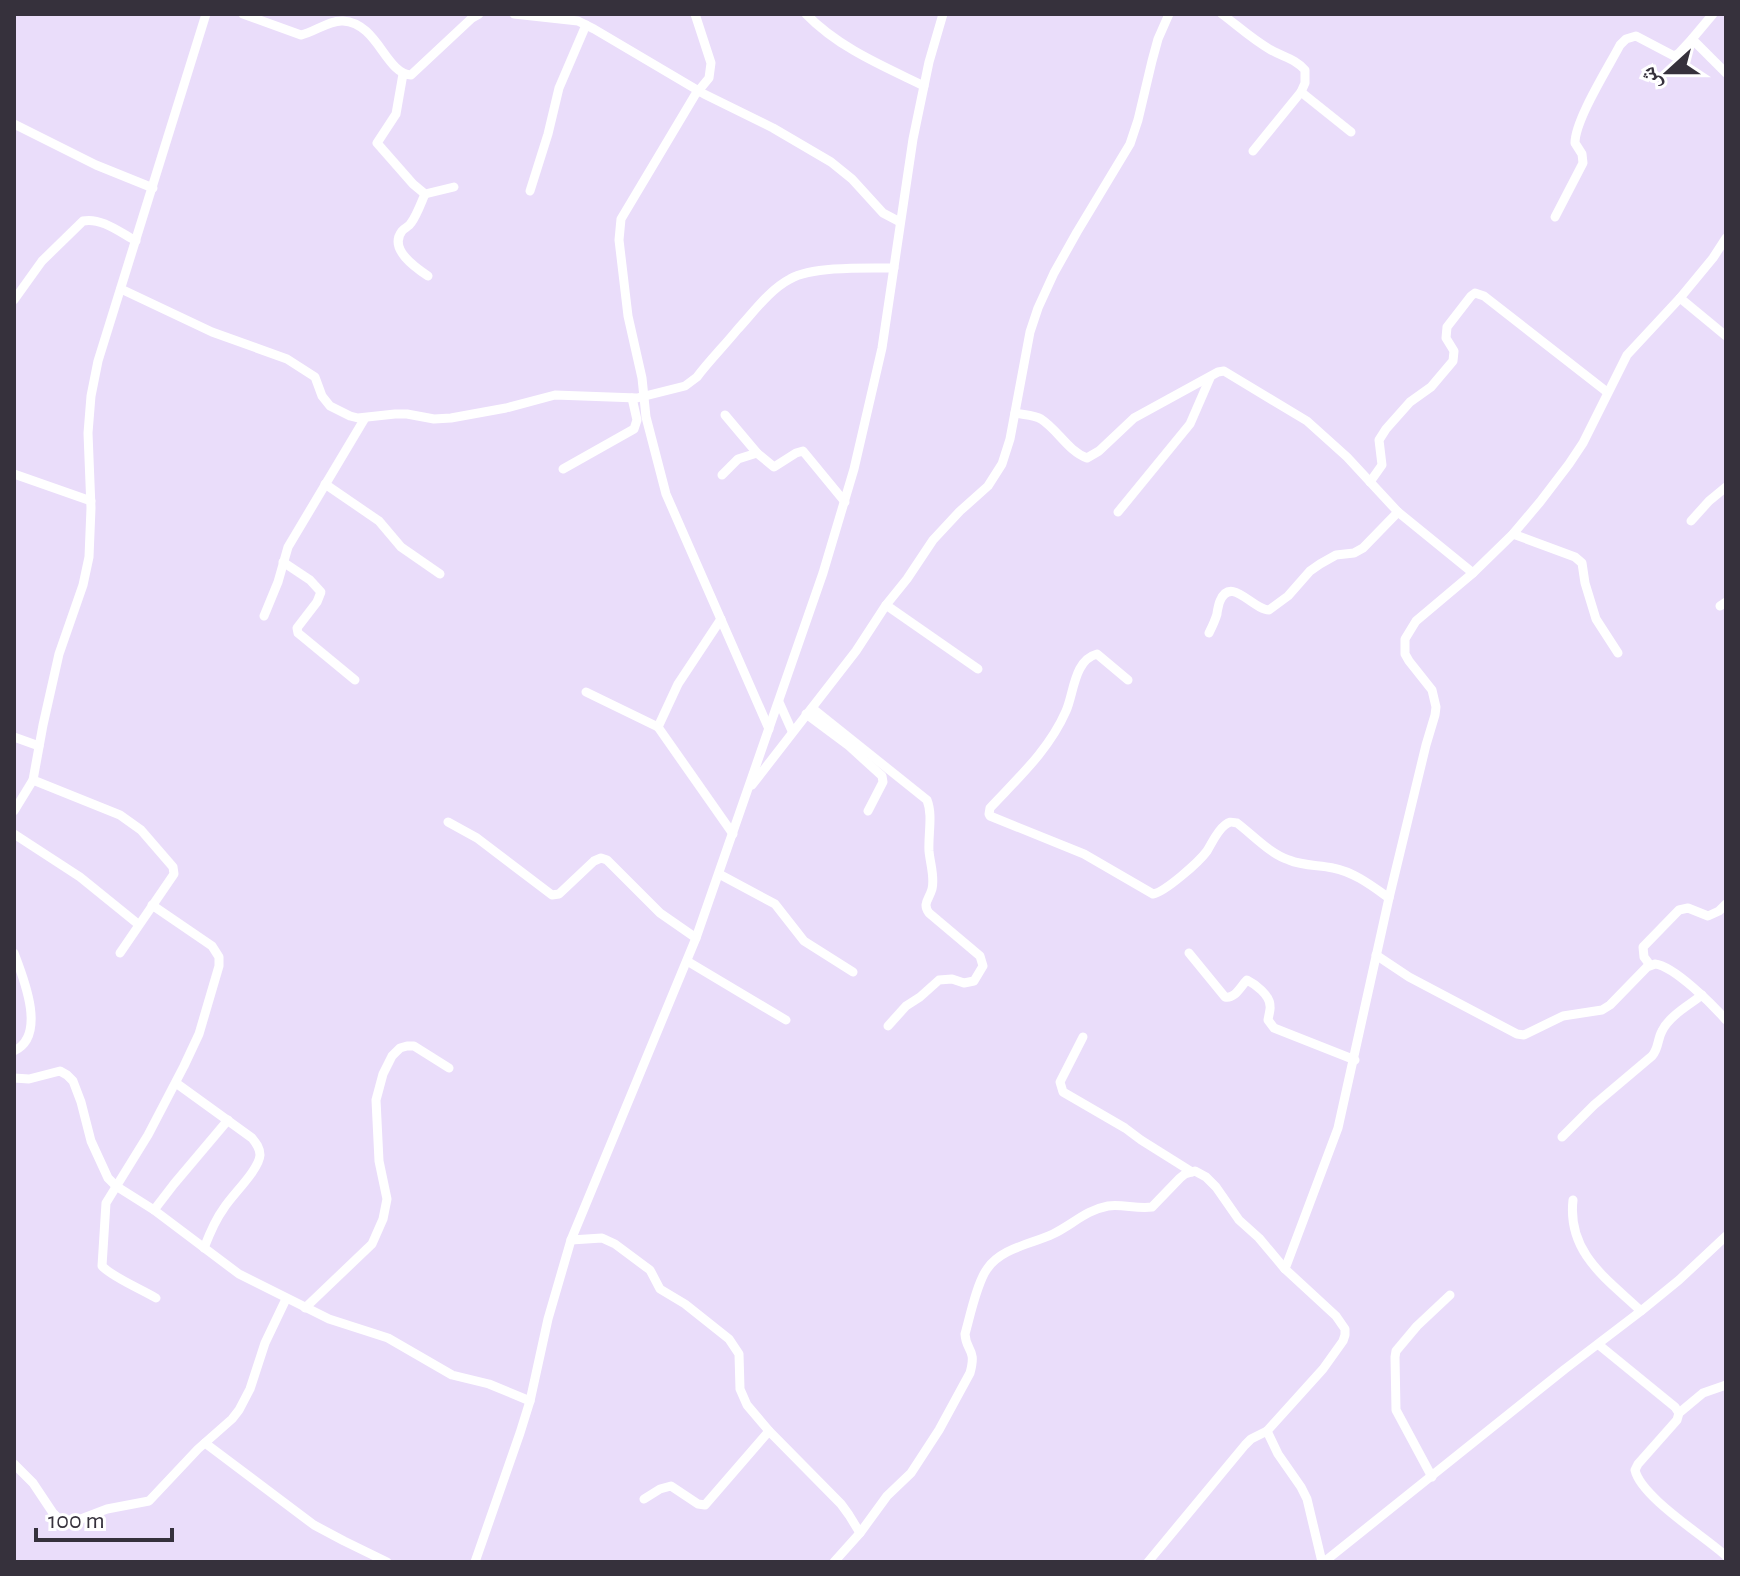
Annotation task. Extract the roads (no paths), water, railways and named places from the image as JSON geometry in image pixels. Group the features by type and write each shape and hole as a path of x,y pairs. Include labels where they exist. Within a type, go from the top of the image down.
{"street":[{"path":"14,811 33,780 59,654 86,572 91,543 88,433 98,361 206,14"},
{"path":"243,14 301,35 334,21 345,20 369,33 397,70 411,75 479,14"},
{"path":"514,14 578,20 831,162 852,179 883,213 900,222"},
{"path":"695,14 711,63 709,78 695,95 621,219 619,240 628,316 642,378 646,417 666,494 769,729"},
{"path":"806,14 852,51 924,86"},
{"path":"475,1562 530,1401 548,1319 571,1240 696,938 845,502 873,393 913,139 943,14"},
{"path":"745,795 856,651 940,532 996,475 1006,455 1030,332 1038,308 1077,232 1130,144 1155,50 1169,14"},
{"path":"1222,14 1272,51 1302,65 1306,76 1301,92 1253,151"},
{"path":"1555,217 1583,163 1582,154 1575,143 1576,133 1620,45 1636,36 1674,56 1713,14"},
{"path":"530,191 578,20"},
{"path":"1692,39 1726,73"},
{"path":"403,74 396,114 377,143 425,194"},
{"path":"1301,92 1351,132"},
{"path":"14,124 96,165 153,188"},
{"path":"425,194 454,187"},
{"path":"425,194 410,225 402,230 399,246 408,263 428,276"},
{"path":"14,300 42,261 83,221 92,219 100,222 136,241"},
{"path":"1285,1269 1338,1128 1389,898 1436,707 1432,690 1405,654 1405,639 1416,621 1513,534 1583,443 1627,355 1680,298 1726,238"},
{"path":"121,289 212,332 287,359 315,377 322,396 330,406 350,416 365,418 407,414 434,419 487,412 555,395 634,398 685,386 758,307 791,278 839,270 894,268"},
{"path":"1370,482 1382,465 1379,440 1386,429 1410,402 1431,387 1453,361 1454,351 1446,338 1447,327 1475,293 1484,296 1607,392"},
{"path":"1680,298 1726,336"},
{"path":"1015,413 1043,420 1087,458 1099,451 1134,418 1218,372 1230,373 1321,432 1398,512 1473,573"},
{"path":"1118,512 1190,424 1210,378"},
{"path":"563,469 634,429 637,420 634,398"},
{"path":"725,415 757,453 774,467 803,451 845,502"},
{"path":"264,616 288,547 365,418"},
{"path":"722,475 738,459 757,453"},
{"path":"14,474 91,501"},
{"path":"325,484 379,521 401,547 440,574"},
{"path":"1691,521 1726,487"},
{"path":"1209,633 1225,594 1232,591 1239,593 1260,609 1269,610 1320,564 1336,555 1354,553 1363,548 1398,512"},
{"path":"1513,534 1575,557 1582,563 1587,593 1596,619 1618,653"},
{"path":"283,562 310,580 321,592 297,628 298,633 355,680"},
{"path":"886,605 978,669"},
{"path":"658,727 678,684 721,619"},
{"path":"1128,680 1097,654 1090,656 1078,672 1058,727 1029,769 990,808 990,816 1084,854 1153,894 1164,890 1189,870 1224,825 1232,822 1280,857 1344,871 1367,882 1389,898"},
{"path":"586,692 658,727 733,834"},
{"path":"779,702 792,731"},
{"path":"809,711 882,776 883,782 868,811"},
{"path":"809,711 927,800 933,881 925,908 983,961 982,971 974,981 939,980 906,1006 888,1026"},
{"path":"14,737 39,746"},
{"path":"33,780 120,815 141,830 170,863 174,874 120,953"},
{"path":"448,822 477,838 552,895 559,894 594,861 604,858 660,913 696,938"},
{"path":"14,834 80,877 138,924"},
{"path":"719,874 775,904 804,941 853,972"},
{"path":"1650,965 1644,957 1643,947 1679,910 1688,908 1708,916 1726,904"},
{"path":"152,905 212,946 219,957 218,973 199,1034 148,1135 107,1199 105,1209 102,1266 108,1273 156,1298"},
{"path":"14,953 33,1025 25,1044 14,1051"},
{"path":"1189,953 1225,997 1233,996 1247,980 1252,982 1268,999 1271,1007 1268,1020 1274,1028 1355,1060"},
{"path":"1376,955 1409,977 1517,1034 1524,1035 1563,1016 1602,1010 1650,965 1661,964 1713,1004 1726,1020"},
{"path":"687,961 786,1020"},
{"path":"1562,1137 1652,1056 1665,1026 1702,995"},
{"path":"1083,1037 1060,1082 1063,1092 1192,1172 1200,1173 1216,1187 1239,1220 1285,1269 1336,1316 1345,1329 1343,1341 1323,1369 1267,1431 1245,1445 1148,1562"},
{"path":"305,1308 372,1244 383,1219 387,1199 379,1161 376,1100 392,1056 400,1048 414,1046 449,1068"},
{"path":"14,1078 29,1079 60,1071 67,1075 73,1081 91,1141 108,1178 239,1274 329,1319 388,1338 452,1375 489,1384 530,1401"},
{"path":"176,1083 252,1138 258,1146 259,1159 223,1208 204,1248"},
{"path":"154,1210 228,1120"},
{"path":"835,1562 887,1496 911,1473 970,1373 973,1353 965,1341 965,1334 982,1278 992,1263 1095,1210 1109,1206 1152,1207 1180,1178 1192,1172"},
{"path":"1573,1200 1572,1224 1584,1254 1641,1311"},
{"path":"1267,1431 1307,1499 1323,1562 1599,1345 1679,1280 1726,1236"},
{"path":"571,1240 602,1238 615,1244 650,1270 660,1289 685,1304 729,1339 739,1354 742,1396 769,1431 841,1504 860,1533"},
{"path":"1432,1477 1396,1410 1395,1357 1396,1351 1417,1326 1450,1295"},
{"path":"14,1464 33,1483 58,1518 65,1522 107,1509 149,1501 232,1419 244,1402 261,1353 286,1299"},
{"path":"1599,1345 1679,1413"},
{"path":"1726,1385 1703,1393 1679,1413 1677,1420 1635,1470 1636,1476 1658,1501 1726,1556"},
{"path":"644,1499 671,1486 698,1504 705,1505 769,1431"},
{"path":"205,1443 314,1525 387,1562"}]}
